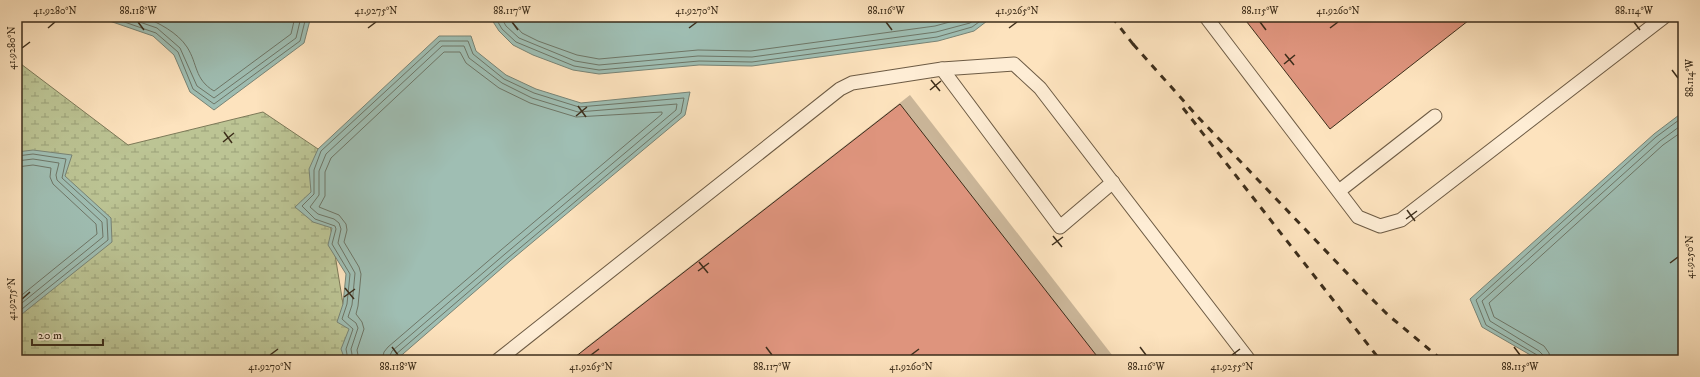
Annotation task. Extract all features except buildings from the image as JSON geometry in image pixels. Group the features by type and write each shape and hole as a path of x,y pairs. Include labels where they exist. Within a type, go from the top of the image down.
{"lane":[{"path":"1206,17 1358,217 1380,226 1400,220 1664,17"},
{"path":"507,357 840,89 852,83 942,69 1014,64 1040,88 1249,360"},
{"path":"942,69 1060,227 1113,182"},
{"path":"1339,191 1435,116"}],"green space":[{"path":"17,61 128,145 263,112 318,149 343,304 372,360 17,360"}],"water":[{"path":"98,17 310,17 310,20 304,43 214,110 190,92 174,55 153,36"},
{"path":"490,17 991,18 974,31 938,41 752,66 699,65 599,74 573,70 533,55 513,45 499,31"},
{"path":"439,36 471,36 476,51 506,75 536,89 581,103 690,92 685,115 510,261 396,360 345,360 341,349 349,329 337,322 343,304 346,274 328,245 332,228 313,222 295,207 311,192 309,169 318,149"},
{"path":"1683,112 1683,360 1539,360 1482,327 1470,299 1654,134"},
{"path":"33,150 72,155 65,176 111,218 112,242 17,318 17,152"}],"railway":[{"path":"1112,17 1136,48"},
{"path":"1133,44 1197,116 1366,293 1388,315 1442,360"},
{"path":"1183,108 1380,360"}]}
